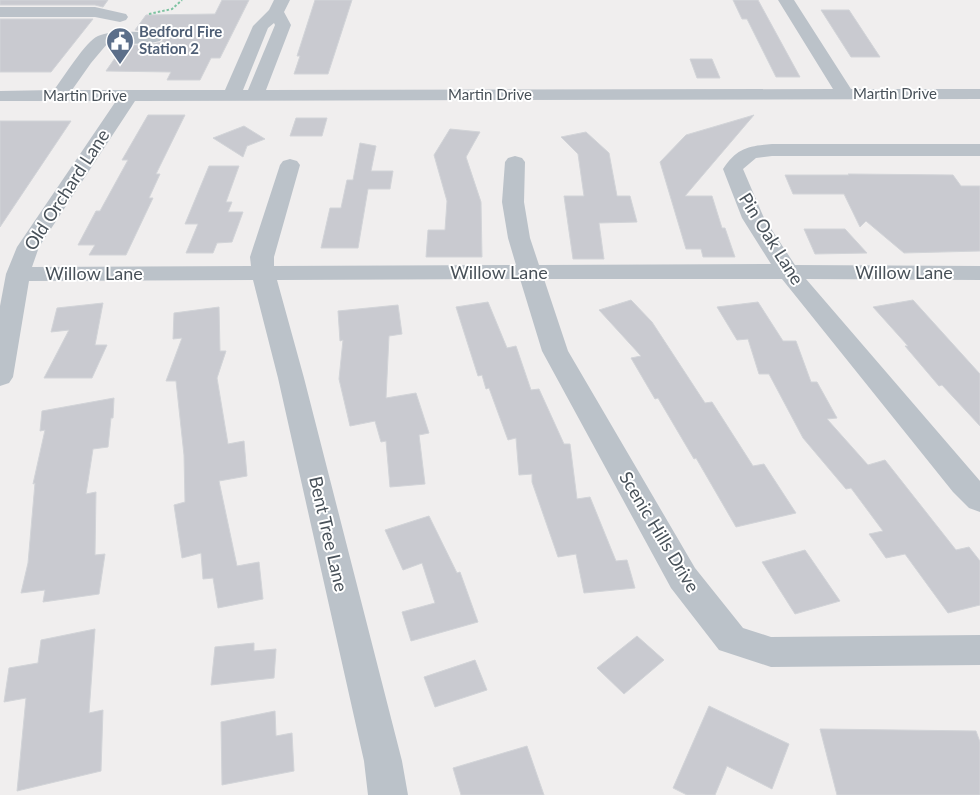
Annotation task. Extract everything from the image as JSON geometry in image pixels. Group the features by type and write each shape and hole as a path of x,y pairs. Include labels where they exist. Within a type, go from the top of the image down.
{"street":[{"path":"786,0 845,94"},
{"path":"231,96 260,26 279,6"},
{"path":"254,96 283,25 279,6"},
{"path":"0,12 95,12 120,17"},
{"path":"0,81 56,88 102,40 125,37 154,38"},
{"name":"Martin Drive","path":"0,96 56,88 129,96 980,94"},
{"name":"Old Orchard Lane","path":"0,376 18,274 28,247 81,165 129,96"},
{"name":"Pin Oak Lane","path":"980,150 772,150 752,152 742,156 733,169 738,186 758,226 802,290 958,477 980,500"},
{"name":"Scenic Hills Drive","path":"515,162 513,202 519,238 555,351 683,578 731,639 771,652 980,650"},
{"name":"Bent Tree Lane","path":"290,165 262,257 263,274 298,406 383,761 388,795"},
{"name":"Willow Lane","path":"18,274 980,273"}],"path":[{"path":"149,14 177,6 182,0"}],"building":[{"path":"0,0 108,0 103,7 95,5 0,5"},
{"path":"222,0 249,0 220,58 211,58 200,80 167,80 171,72 106,71 124,45 147,45 162,42 164,37 160,33 135,30 146,15 215,14"},
{"path":"315,0 352,0 328,74 294,74 300,56 297,56"},
{"path":"733,0 758,0 800,77 776,77 747,19 742,19"},
{"path":"821,10 849,10 880,57 851,57"},
{"path":"0,19 93,19 51,72 0,72"},
{"path":"690,59 712,59 720,78 697,78"},
{"path":"148,115 185,115 156,174 160,174 149,198 153,198 126,255 89,255 95,245 78,245 96,211 100,211 128,160 122,160"},
{"path":"754,115 685,196 712,196 722,228 725,228 735,257 703,257 701,249 686,249 660,162 686,135"},
{"path":"296,118 327,118 322,136 290,136"},
{"path":"0,121 71,121 0,227"},
{"path":"244,126 265,139 247,146 243,157 213,138"},
{"path":"450,129 480,132 466,157 481,202 482,257 426,257 428,230 445,230 447,201 434,155"},
{"path":"586,132 609,153 617,196 630,196 637,222 599,223 604,259 573,259 564,196 584,196 578,154 561,137"},
{"path":"360,143 376,146 371,171 393,171 390,189 368,189 358,248 321,248 330,208 341,208 347,180 353,180"},
{"path":"209,166 239,166 226,202 232,202 228,212 243,212 232,242 217,243 213,253 186,253 198,224 185,224"},
{"path":"785,175 953,175 961,186 980,186 980,251 904,253 866,221 860,227 844,194 793,194"},
{"path":"804,229 845,229 867,253 815,254"},
{"path":"631,300 652,322 705,403 712,402 753,466 764,464 796,513 736,527 696,458 694,459 658,398 655,399 631,358 641,356 599,310"},
{"path":"913,300 980,374 980,426 942,385 939,386 905,346 908,346 873,307"},
{"path":"488,302 507,348 516,346 531,390 539,389 564,444 570,444 577,499 590,497 616,561 627,560 635,588 584,593 576,554 558,557 532,482 532,474 519,475 516,438 508,440 489,388 486,389 482,375 478,376 456,307"},
{"path":"758,302 783,341 796,341 811,382 817,382 837,418 827,419 868,465 885,460 956,550 969,547 980,561 980,605 948,613 905,554 886,558 869,534 883,531 851,488 846,489 803,438 769,374 759,374 748,339 737,340 717,307"},
{"path":"103,303 95,345 107,345 92,378 44,378 69,330 51,332 57,308"},
{"path":"398,305 402,334 389,336 386,398 416,393 429,433 419,435 425,484 390,487 386,441 381,442 375,421 350,426 339,379 343,340 340,341 338,311"},
{"path":"219,307 220,351 226,351 217,378 228,444 244,441 247,476 219,481 237,566 259,562 263,599 218,608 213,578 203,579 201,553 182,558 174,505 185,502 184,455 176,381 166,381 182,338 173,339 174,313"},
{"path":"114,398 108,447 93,449 86,494 96,492 95,555 105,554 99,594 43,602 45,590 21,593 28,563 35,483 33,484 45,430 40,431 42,411"},
{"path":"429,516 457,573 460,572 478,622 411,641 402,612 435,603 422,563 403,570 385,530"},
{"path":"805,550 840,601 795,614 762,562"},
{"path":"95,629 89,713 103,710 101,771 17,791 26,698 4,702 9,668 38,663 41,640"},
{"path":"637,636 664,660 624,694 597,668"},
{"path":"254,643 254,651 276,649 274,678 211,685 215,647"},
{"path":"475,660 487,690 435,707 424,677"},
{"path":"709,706 789,744 772,789 727,766 715,795 687,795 673,788"},
{"path":"275,711 276,736 292,733 294,771 222,785 221,722"},
{"path":"820,729 976,731 980,742 980,795 837,795"},
{"path":"527,746 544,795 461,795 453,768"}],"place":[{"name":"Bedford Fire Station 2","path":"120,65"}]}
